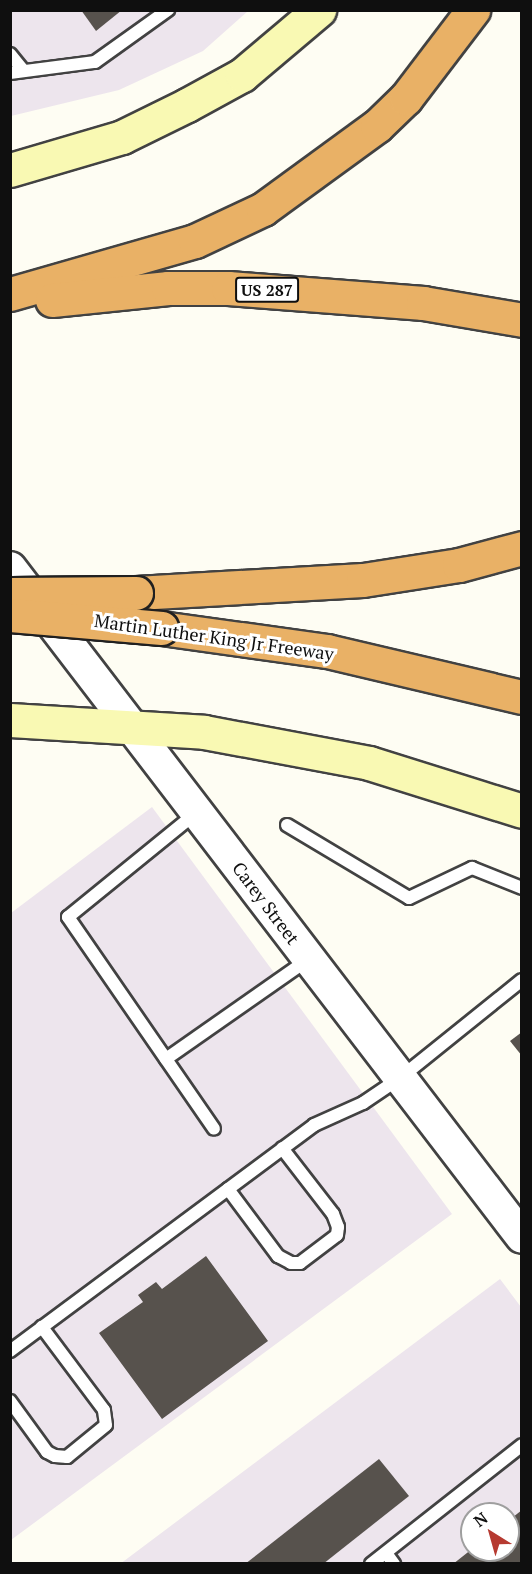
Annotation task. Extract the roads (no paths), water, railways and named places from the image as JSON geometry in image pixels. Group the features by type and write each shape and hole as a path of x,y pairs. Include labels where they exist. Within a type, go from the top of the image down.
{"highway":[{"path":"10,294 195,241 263,209 377,126 406,98 473,10"},
{"name":"US 287","path":"10,306 168,288 228,288 423,303 522,320"},
{"path":"10,594 136,593 363,580 459,565 522,548"},
{"name":"Martin Luther King Jr Freeway","path":"10,615 161,628 327,651 522,697"}],"main road":[{"path":"10,170 122,136 242,75 284,44 319,10"},
{"path":"10,720 130,725 204,732 369,764 522,811"}],"street":[{"name":"Carey Street","path":"10,568 522,1237"}],"lane":[{"path":"10,54 17,71 95,62 168,10"},
{"path":"197,812 68,917 214,1128"},
{"path":"287,825 409,898 472,868 522,888"},
{"path":"166,1059 309,959"},
{"path":"10,1351 314,1125 363,1103 400,1078 522,980"},
{"path":"228,1189 278,1256 291,1263 300,1263 336,1235 338,1227 333,1214 282,1148"},
{"path":"10,1401 47,1452 55,1456 67,1457 106,1425 104,1410 42,1327"},
{"path":"371,1563 522,1445"},
{"path":"386,1553 394,1563"}]}
